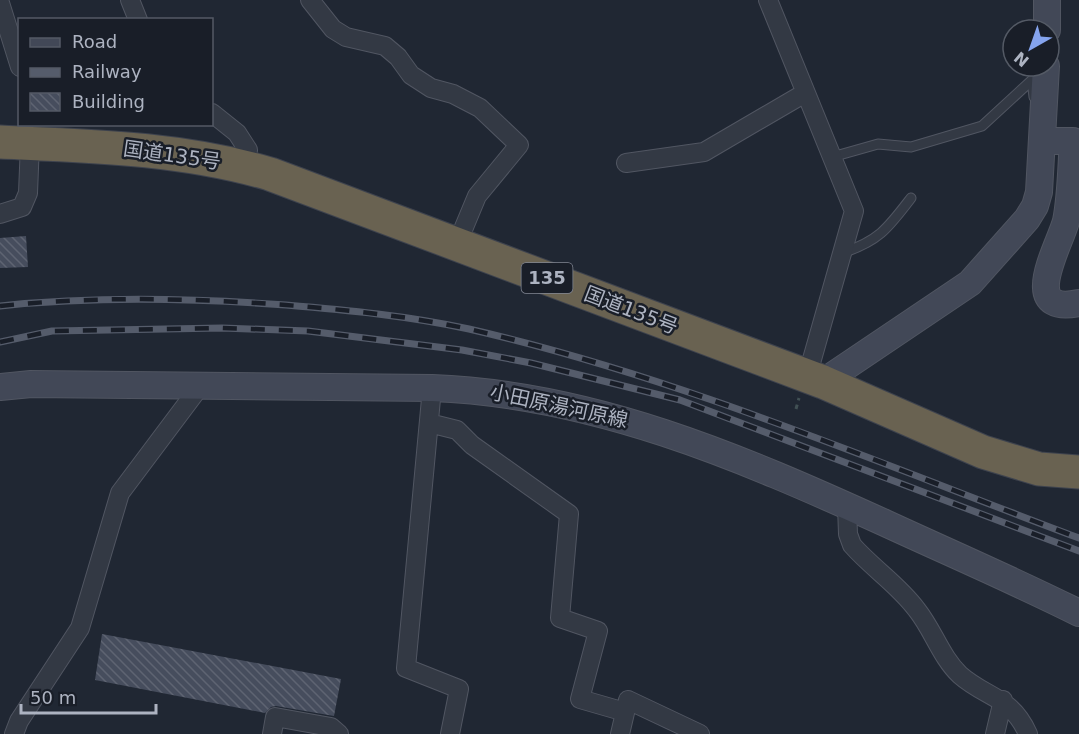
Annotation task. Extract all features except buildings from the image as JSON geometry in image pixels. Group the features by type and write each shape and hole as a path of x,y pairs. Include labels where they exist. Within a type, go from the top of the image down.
{"highway":[{"name":"国道135号","path":"25,138 182,155 244,166 297,182 815,379 983,452 1039,469 1079,472"}],"main road":[{"path":"1047,0 1047,18"},
{"path":"815,379 970,283 999,253 1035,206 1043,141 1046,78"},
{"path":"1043,141 1073,141 1066,220 1045,275 1045,290 1053,300 1065,305 1079,303"},
{"name":"小田原湯河原線","path":"0,387 31,384 482,389 548,400 661,430 770,471 1077,603"}],"street":[{"path":"130,0 137,18"},
{"path":"310,0 333,29 346,38 385,46 398,57 411,75 431,88 453,94 480,108 519,145 477,196 457,244"},
{"path":"768,0 854,212 842,253 815,379"},
{"path":"0,3 16,37 18,52"},
{"path":"626,163 704,152 805,93"},
{"path":"213,114 237,134 248,150 244,166"},
{"path":"0,214 22,207 28,193 25,138"},
{"path":"14,734 19,721 80,628 120,493 201,386"},
{"path":"432,388 406,668 459,689 450,734"},
{"path":"429,423 457,430 472,445 569,514 560,618 598,631 580,699 625,712"},
{"path":"847,506 848,534 852,545 918,611 942,652 961,675 1003,700 1015,712 1028,734"},
{"path":"620,734 628,700 700,734"},
{"path":"995,734 1003,700"},
{"path":"272,734 275,717 331,727 339,734"}],"lane":[{"path":"832,157 878,144 911,147 982,126 1032,80 1035,109 1045,113"},
{"path":"842,253 866,246 885,231 911,198"}],"railway":[{"path":"0,306 107,299 214,301 355,311 424,320 469,329 625,371 701,396 1079,538"},
{"path":"0,342 52,331 222,328 308,331 462,350 531,363 680,400 1079,551"}]}
